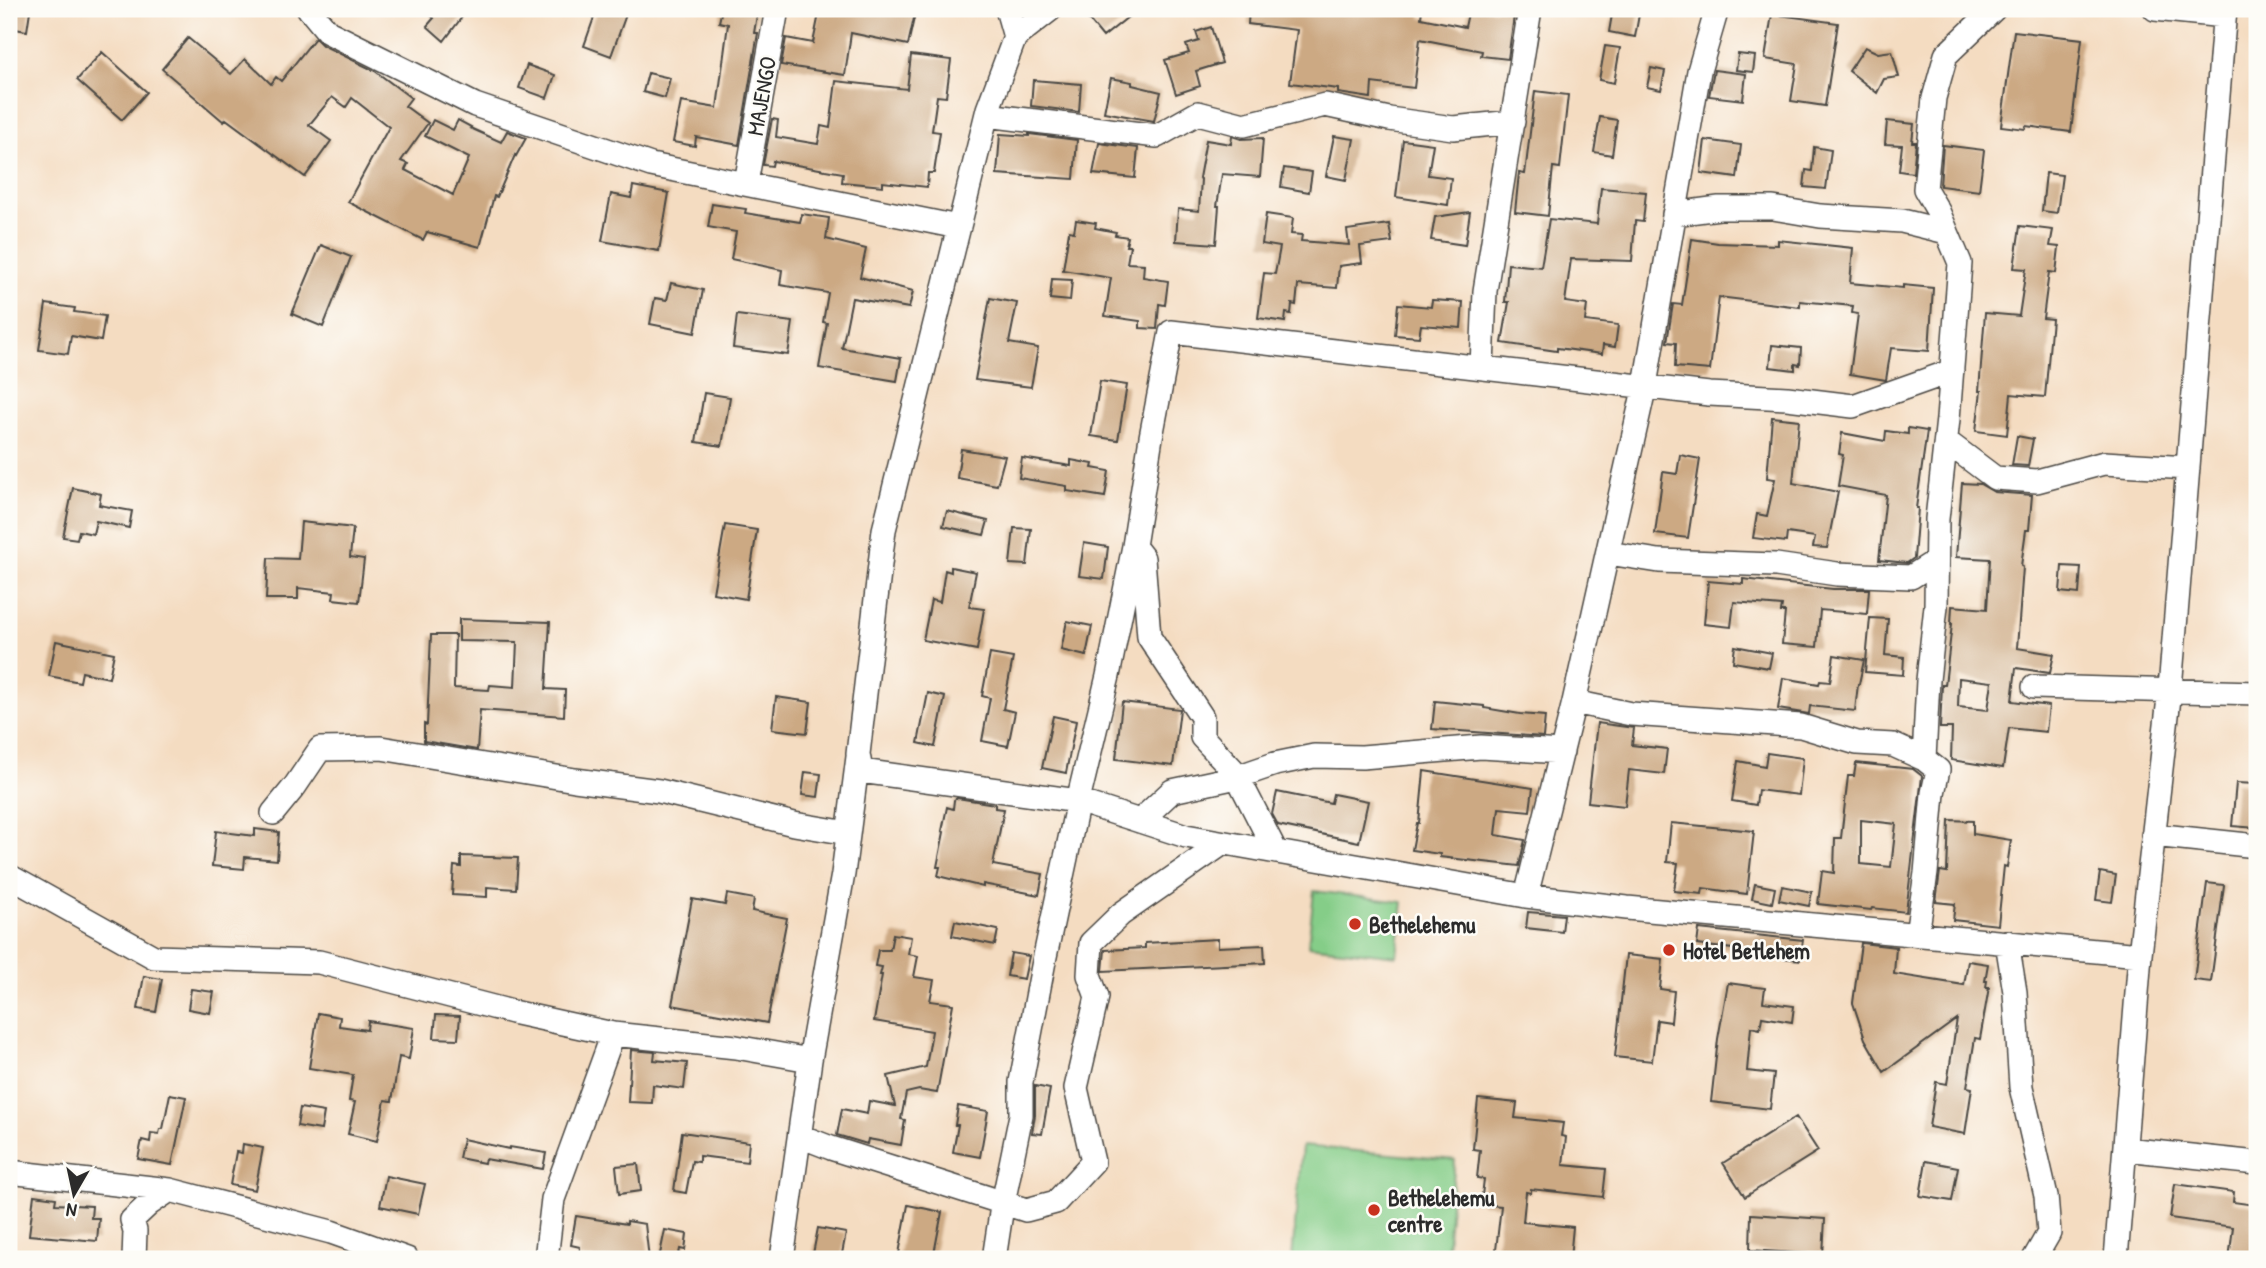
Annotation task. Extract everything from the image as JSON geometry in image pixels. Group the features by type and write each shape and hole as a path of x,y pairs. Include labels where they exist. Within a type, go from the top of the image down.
{"street":[{"path":"309,9 328,32 475,105 651,165 958,227"},
{"name":"MAJENGO","path":"746,183 777,9"},
{"path":"1007,9 1015,37"},
{"path":"782,1259 810,1060 848,833 884,530 987,115 1015,37 1051,9"},
{"path":"1482,367 1485,291 1530,9"},
{"path":"1526,896 1574,702 1645,385 1699,71 1717,9"},
{"path":"1924,759 1928,680 1936,606 1937,519 1960,263 1938,211 1924,189 1934,98 1946,55 1994,9"},
{"path":"2116,1259 2140,955 2170,689 2225,13 2155,9"},
{"path":"987,115 1157,136 1198,113 1244,125 1325,105 1389,119 1453,128 1513,122"},
{"path":"1910,222 1929,197"},
{"path":"1674,214 1719,208 1773,208 1820,216 1910,222 1947,232"},
{"path":"994,1259 1021,1115 1024,1068 1077,801 1108,676 1134,546 1171,332 1709,394 1787,398 1853,406 1952,371"},
{"path":"1946,441 1995,478 2037,481 2104,463 2188,468"},
{"path":"1134,546 1143,558 1149,637 1202,717 1202,737 1237,777 1276,852"},
{"path":"1608,553 1659,561 1776,565 1837,574 1911,577 1937,561"},
{"path":"2034,687 2257,693"},
{"path":"1574,702 1631,714 1801,726 1857,743 1893,745 1924,759 1938,770 1917,934"},
{"path":"1140,821 1172,791 1314,756 1362,757 1481,747 1562,752"},
{"path":"273,813 320,749 381,748 659,791 782,821 848,833"},
{"path":"858,754 861,771 1077,801 1186,836 1526,896 1627,908 2140,955"},
{"path":"2153,835 2257,846"},
{"path":"800,1136 1026,1210 1056,1202 1093,1162 1076,1088 1097,997 1089,975 1091,943 1121,914 1223,843"},
{"path":"9,876 154,957 319,962 512,1013 613,1034 736,1047 810,1060"},
{"path":"2007,943 2015,992 2021,1087 2046,1196 2049,1233 2034,1259"},
{"path":"545,1259 553,1199 613,1034"},
{"path":"2125,1149 2257,1163"},
{"path":"9,1172 170,1190 331,1232 407,1259"},
{"path":"134,1259 135,1231 132,1220 170,1190"}],"green space":[{"name":"Bethelehemu","path":"1314,891 1403,902 1397,956 1308,946"},
{"name":"Bethelehemu centre","path":"1302,1146 1455,1160 1446,1259 1292,1259"}],"building":[{"path":"9,9 30,11 27,31 9,28"},
{"path":"424,9 468,9 444,41 427,26 434,18"},
{"path":"597,9 628,9 611,56 584,46"},
{"path":"722,9 758,9 754,33 758,33 739,145 696,137 695,146 673,142 681,102 717,108 728,24 719,22"},
{"path":"820,9 916,9 908,45 851,33 845,75 781,65 786,38 813,43"},
{"path":"1080,9 1138,9 1103,37"},
{"path":"1249,9 1367,9 1403,12 1403,9 1422,9 1421,18 1465,27 1469,9 1515,9 1508,59 1481,56 1482,51 1420,39 1414,88 1372,83 1371,98 1338,93 1338,89 1290,83 1297,30 1248,24"},
{"path":"1613,9 1640,9 1635,37 1609,32"},
{"path":"1772,14 1838,23 1825,106 1791,101 1797,64 1765,59"},
{"path":"1211,27 1222,63 1196,71 1200,86 1176,94 1165,60 1189,53 1186,45 1199,41 1196,32"},
{"path":"2014,31 2082,39 2071,132 2026,126 2025,129 2001,126"},
{"path":"188,38 231,74 245,59 271,84 276,77 281,81 315,38 322,45 375,71 411,98 405,106 428,123 401,161 408,164 405,170 453,195 469,158 425,136 433,120 453,130 458,120 501,142 507,131 526,138 515,155 497,197 494,196 480,247 427,232 423,240 348,202 389,127 352,98 346,107 332,97 309,125 331,141 305,177 226,119 224,122 162,69"},
{"path":"1605,46 1620,48 1614,83 1599,80"},
{"path":"1865,47 1878,53 1892,51 1899,77 1884,79 1877,93 1849,71"},
{"path":"102,52 147,92 122,120 77,80"},
{"path":"1738,54 1755,56 1753,72 1736,70"},
{"path":"911,55 951,60 946,97 937,96 932,131 940,132 934,173 928,173 927,187 883,182 883,186 842,182 843,173 773,161 772,166 763,165 772,119 778,120 776,137 818,144 821,126 830,128 836,81 907,89"},
{"path":"527,65 555,75 547,98 519,88"},
{"path":"1651,68 1665,71 1661,90 1647,87"},
{"path":"1714,70 1746,74 1743,100 1709,96"},
{"path":"648,73 670,78 665,98 643,92"},
{"path":"1111,78 1161,92 1154,121 1104,112"},
{"path":"1033,80 1081,84 1079,112 1031,106"},
{"path":"1535,91 1568,95 1560,168 1553,167 1548,216 1515,212 1519,173 1525,174"},
{"path":"1600,117 1617,120 1612,155 1594,152"},
{"path":"1887,121 1914,124 1912,142 1916,142 1913,173 1899,171 1902,145 1885,144"},
{"path":"1000,134 1029,134 1077,140 1074,179 997,174"},
{"path":"1232,136 1241,139 1263,138 1260,177 1222,174 1217,206 1216,244 1176,241 1178,209 1199,211 1199,178 1206,140 1231,144"},
{"path":"1334,136 1354,139 1346,180 1326,176"},
{"path":"1403,140 1433,144 1428,175 1451,178 1448,205 1396,197"},
{"path":"1705,140 1741,145 1737,178 1701,173"},
{"path":"1099,143 1138,148 1135,178 1093,174"},
{"path":"1943,145 1984,150 1979,191 1940,186"},
{"path":"1814,147 1831,150 1826,189 1804,187 1806,170 1812,171"},
{"path":"1284,168 1312,172 1309,192 1281,187"},
{"path":"2046,173 2062,175 2057,213 2042,211"},
{"path":"633,186 669,193 659,251 602,241 611,194 631,198"},
{"path":"1601,188 1646,192 1643,222 1635,221 1632,261 1571,259 1565,302 1587,305 1585,321 1618,325 1615,347 1603,345 1602,354 1502,343 1509,302 1505,302 1508,264 1541,267 1549,219 1597,224"},
{"path":"712,204 746,209 745,213 800,222 802,214 829,218 826,239 866,249 860,277 913,291 909,308 852,298 842,348 901,358 897,381 819,368 827,323 823,322 828,293 780,285 782,270 731,259 736,232 708,227"},
{"path":"1470,212 1465,245 1431,240 1435,217"},
{"path":"1266,214 1293,218 1291,234 1302,235 1301,241 1349,245 1347,230 1389,224 1392,242 1360,246 1362,263 1339,266 1337,288 1298,285 1296,305 1292,304 1291,314 1286,313 1285,322 1258,318 1264,273 1275,274 1280,247 1262,244"},
{"path":"1076,220 1096,223 1095,228 1128,237 1126,246 1130,246 1127,263 1144,264 1143,277 1168,281 1165,305 1159,304 1157,329 1140,328 1140,321 1105,316 1111,278 1063,270 1069,231 1074,232"},
{"path":"2020,226 2053,230 2050,246 2059,247 2056,273 2049,272 2043,318 2052,319 2045,397 2011,394 2007,435 1976,431 1985,313 2019,316 2026,269 2014,268"},
{"path":"1692,239 1718,243 1778,245 1778,240 1853,248 1850,283 1933,288 1929,351 1891,348 1886,380 1850,374 1858,314 1852,313 1853,306 1800,301 1800,307 1719,297 1710,370 1675,367 1676,343 1667,342 1673,304 1682,305"},
{"path":"321,245 351,257 323,327 292,314"},
{"path":"1052,279 1072,280 1070,301 1050,299"},
{"path":"671,283 703,290 695,333 650,324 655,298 667,300"},
{"path":"990,298 1017,303 1009,343 1038,348 1031,387 975,380"},
{"path":"1432,300 1463,302 1461,328 1421,325 1419,337 1395,335 1398,304 1431,307"},
{"path":"46,304 75,308 74,312 105,316 101,341 71,336 68,354 39,350"},
{"path":"737,315 793,322 788,355 733,348"},
{"path":"1772,345 1801,348 1800,365 1795,364 1795,370 1770,367"},
{"path":"1100,381 1127,385 1118,440 1091,436"},
{"path":"704,393 730,397 722,446 696,442"},
{"path":"1772,417 1799,420 1793,483 1838,492 1827,548 1813,547 1815,537 1787,533 1786,542 1753,538 1757,514 1767,516 1775,479 1767,478"},
{"path":"1908,428 1927,431 1916,508 1914,558 1907,563 1879,560 1886,495 1838,486 1843,455 1839,454 1842,433 1885,441 1886,431 1908,434"},
{"path":"2017,436 2033,439 2028,466 2012,465"},
{"path":"961,449 1005,456 997,485 957,478"},
{"path":"1680,455 1700,459 1688,538 1655,534 1663,472 1677,474"},
{"path":"1022,458 1071,466 1071,460 1093,464 1092,468 1109,471 1105,497 1067,491 1067,486 1019,478"},
{"path":"1962,483 1980,484 1994,492 2032,495 2029,530 2026,530 2021,566 2017,648 2054,654 2050,673 2016,668 2012,701 2049,706 2046,732 2009,728 2003,768 1951,760 1952,728 1940,728 1942,685 1945,685 1952,606 1987,609 1990,559 1956,557","holes":["1959,678 1992,682 1988,710 1958,707"]},
{"path":"73,488 101,494 99,505 132,511 129,528 96,521 93,534 79,531 77,539 63,537"},
{"path":"947,511 988,521 984,535 943,526"},
{"path":"301,522 353,528 350,557 364,559 359,602 333,599 334,592 298,588 298,599 266,599 268,558 298,559"},
{"path":"725,525 757,530 746,599 713,593"},
{"path":"1014,528 1031,529 1027,565 1010,564"},
{"path":"1084,543 1108,547 1104,579 1079,576"},
{"path":"2062,566 2081,567 2079,594 2060,592"},
{"path":"951,567 976,572 969,607 984,609 977,650 923,640 931,600 940,602 945,570 951,572"},
{"path":"1743,579 1833,589 1869,589 1867,614 1820,610 1817,647 1782,644 1785,612 1781,612 1782,606 1734,602 1731,627 1704,624 1708,581 1743,584"},
{"path":"1870,618 1888,619 1885,655 1904,657 1903,675 1865,672"},
{"path":"459,619 550,622 546,689 565,690 564,716 480,710 477,750 424,741 431,635 455,635 454,688 489,690 490,685 515,687 517,642 459,641"},
{"path":"1067,621 1092,626 1086,656 1061,650"},
{"path":"56,641 114,653 109,678 82,672 80,682 49,676"},
{"path":"1735,646 1772,653 1769,668 1733,662"},
{"path":"990,654 1013,658 1003,709 1015,712 1008,746 982,741 990,698 982,696"},
{"path":"1834,655 1864,660 1855,711 1810,706 1809,714 1778,709 1783,678 1819,684 1820,681 1830,682"},
{"path":"928,693 945,697 935,747 918,743"},
{"path":"776,697 811,702 807,733 772,729"},
{"path":"1435,701 1545,716 1543,737 1432,729"},
{"path":"1122,702 1180,709 1173,766 1116,759"},
{"path":"1053,716 1076,721 1066,773 1042,768"},
{"path":"1597,723 1634,728 1632,745 1667,749 1664,774 1629,770 1625,806 1588,802"},
{"path":"1767,753 1803,758 1799,795 1758,790 1756,805 1732,801 1738,761 1765,766"},
{"path":"1856,763 1913,769 1922,776 1906,912 1818,904 1822,871 1834,873 1835,838 1841,838 1848,776 1854,776","holes":["1861,820 1896,824 1891,867 1861,864"]},
{"path":"1424,771 1533,788 1530,811 1499,808 1496,835 1525,840 1519,866 1440,857 1440,854 1412,850 1419,823"},
{"path":"805,772 821,774 818,797 802,795"},
{"path":"2236,783 2257,784 2257,828 2232,826"},
{"path":"1277,792 1331,803 1333,794 1368,801 1359,842 1278,825 1272,814"},
{"path":"957,798 995,804 995,808 1004,809 993,865 1043,874 1039,895 983,884 983,887 938,876 940,867 937,867 947,807 953,809 954,800"},
{"path":"1949,820 1973,821 1973,834 2011,840 2007,867 2004,866 1998,925 1953,920 1955,904 1936,902 1940,871 1947,872"},
{"path":"1671,823 1754,831 1747,894 1703,888 1702,894 1674,891 1678,863 1667,862"},
{"path":"255,829 279,832 277,860 245,857 244,869 212,866 216,831 255,836"},
{"path":"461,856 518,858 516,889 487,887 487,897 452,895 454,866 461,867"},
{"path":"2100,872 2116,875 2112,902 2096,900"},
{"path":"2207,883 2224,885 2211,982 2194,980"},
{"path":"1755,884 1775,888 1772,903 1752,899"},
{"path":"1782,886 1812,892 1809,906 1779,900"},
{"path":"727,894 754,899 752,911 787,918 767,1023 672,1005 692,899 725,905"},
{"path":"1528,912 1564,915 1562,932 1526,928"},
{"path":"955,921 998,930 995,945 952,936"},
{"path":"1699,929 1803,940 1800,960 1733,953 1733,949 1697,945"},
{"path":"893,934 911,937 908,954 918,956 914,977 934,980 930,1001 953,1004 937,1093 919,1090 906,1093 901,1119 905,1120 901,1145 868,1139 867,1144 837,1135 842,1109 867,1114 869,1101 895,1106 888,1076 926,1067 932,1031 874,1021 882,975 882,967 875,966 878,950 890,950"},
{"path":"1218,939 1218,947 1264,945 1265,963 1103,971 1105,950 1145,948 1145,943"},
{"path":"1861,943 1896,947 1894,974 1964,985 1968,961 1988,964 1985,981 1986,987 1989,987 1980,1039 1975,1038 1967,1087 1972,1088 1965,1134 1929,1127 1936,1082 1947,1084 1957,1019 1884,1072 1865,1039 1853,1003"},
{"path":"1011,953 1029,956 1024,979 1007,976"},
{"path":"1626,955 1663,959 1660,989 1674,991 1671,1022 1657,1020 1652,1061 1615,1057"},
{"path":"144,976 162,979 156,1012 138,1009"},
{"path":"1728,983 1765,988 1763,1002 1794,1006 1792,1022 1762,1017 1760,1029 1751,1027 1747,1071 1774,1074 1770,1109 1711,1102"},
{"path":"191,989 214,992 210,1013 188,1009"},
{"path":"318,1013 340,1017 339,1026 367,1030 368,1021 414,1028 409,1059 399,1057 392,1101 385,1100 377,1141 348,1134 355,1102 349,1101 353,1075 309,1068"},
{"path":"436,1015 460,1016 458,1039 434,1038"},
{"path":"631,1050 655,1052 654,1060 687,1063 684,1089 653,1085 652,1103 628,1102"},
{"path":"1035,1086 1050,1089 1042,1134 1032,1133"},
{"path":"170,1094 186,1097 172,1165 138,1159 142,1140 150,1142 151,1133 159,1134 160,1129 163,1129"},
{"path":"1478,1099 1517,1103 1515,1118 1563,1123 1561,1136 1566,1137 1563,1165 1606,1169 1603,1197 1531,1189 1531,1193 1526,1192 1523,1222 1573,1227 1570,1259 1529,1255 1529,1259 1495,1259 1501,1206 1481,1204 1484,1179 1477,1178 1480,1150 1473,1149"},
{"path":"958,1106 988,1111 980,1157 953,1152"},
{"path":"300,1108 324,1112 321,1130 297,1126"},
{"path":"1796,1117 1818,1151 1745,1197 1723,1163"},
{"path":"682,1132 749,1142 747,1162 699,1156 699,1162 692,1161 686,1193 674,1191"},
{"path":"463,1139 509,1149 546,1153 543,1169 485,1159 484,1163 459,1158"},
{"path":"243,1144 263,1148 255,1190 230,1185 236,1152 242,1153"},
{"path":"1926,1161 1958,1167 1952,1201 1920,1196"},
{"path":"638,1164 641,1191 619,1194 616,1166"},
{"path":"386,1176 425,1184 418,1214 380,1206"},
{"path":"2175,1184 2234,1192 2233,1202 2255,1205 2257,1257 2245,1255 2244,1259 2229,1259 2233,1227 2170,1218"},
{"path":"34,1195 56,1198 55,1204 92,1206 91,1218 99,1218 97,1241 29,1235"},
{"path":"908,1205 942,1212 933,1259 898,1259"},
{"path":"1751,1214 1825,1219 1823,1255 1750,1250"},
{"path":"576,1216 645,1224 649,1259 579,1258 580,1247 571,1245"},
{"path":"818,1228 846,1233 841,1259 812,1259"},
{"path":"665,1230 687,1234 685,1250 680,1249 678,1259 659,1259"}],"place":[{"name":"Bethelehemu","path":"1355,924"},
{"name":"Hotel Betlehem","path":"1669,950"},
{"name":"Bethelehemu centre","path":"1374,1210"}]}
